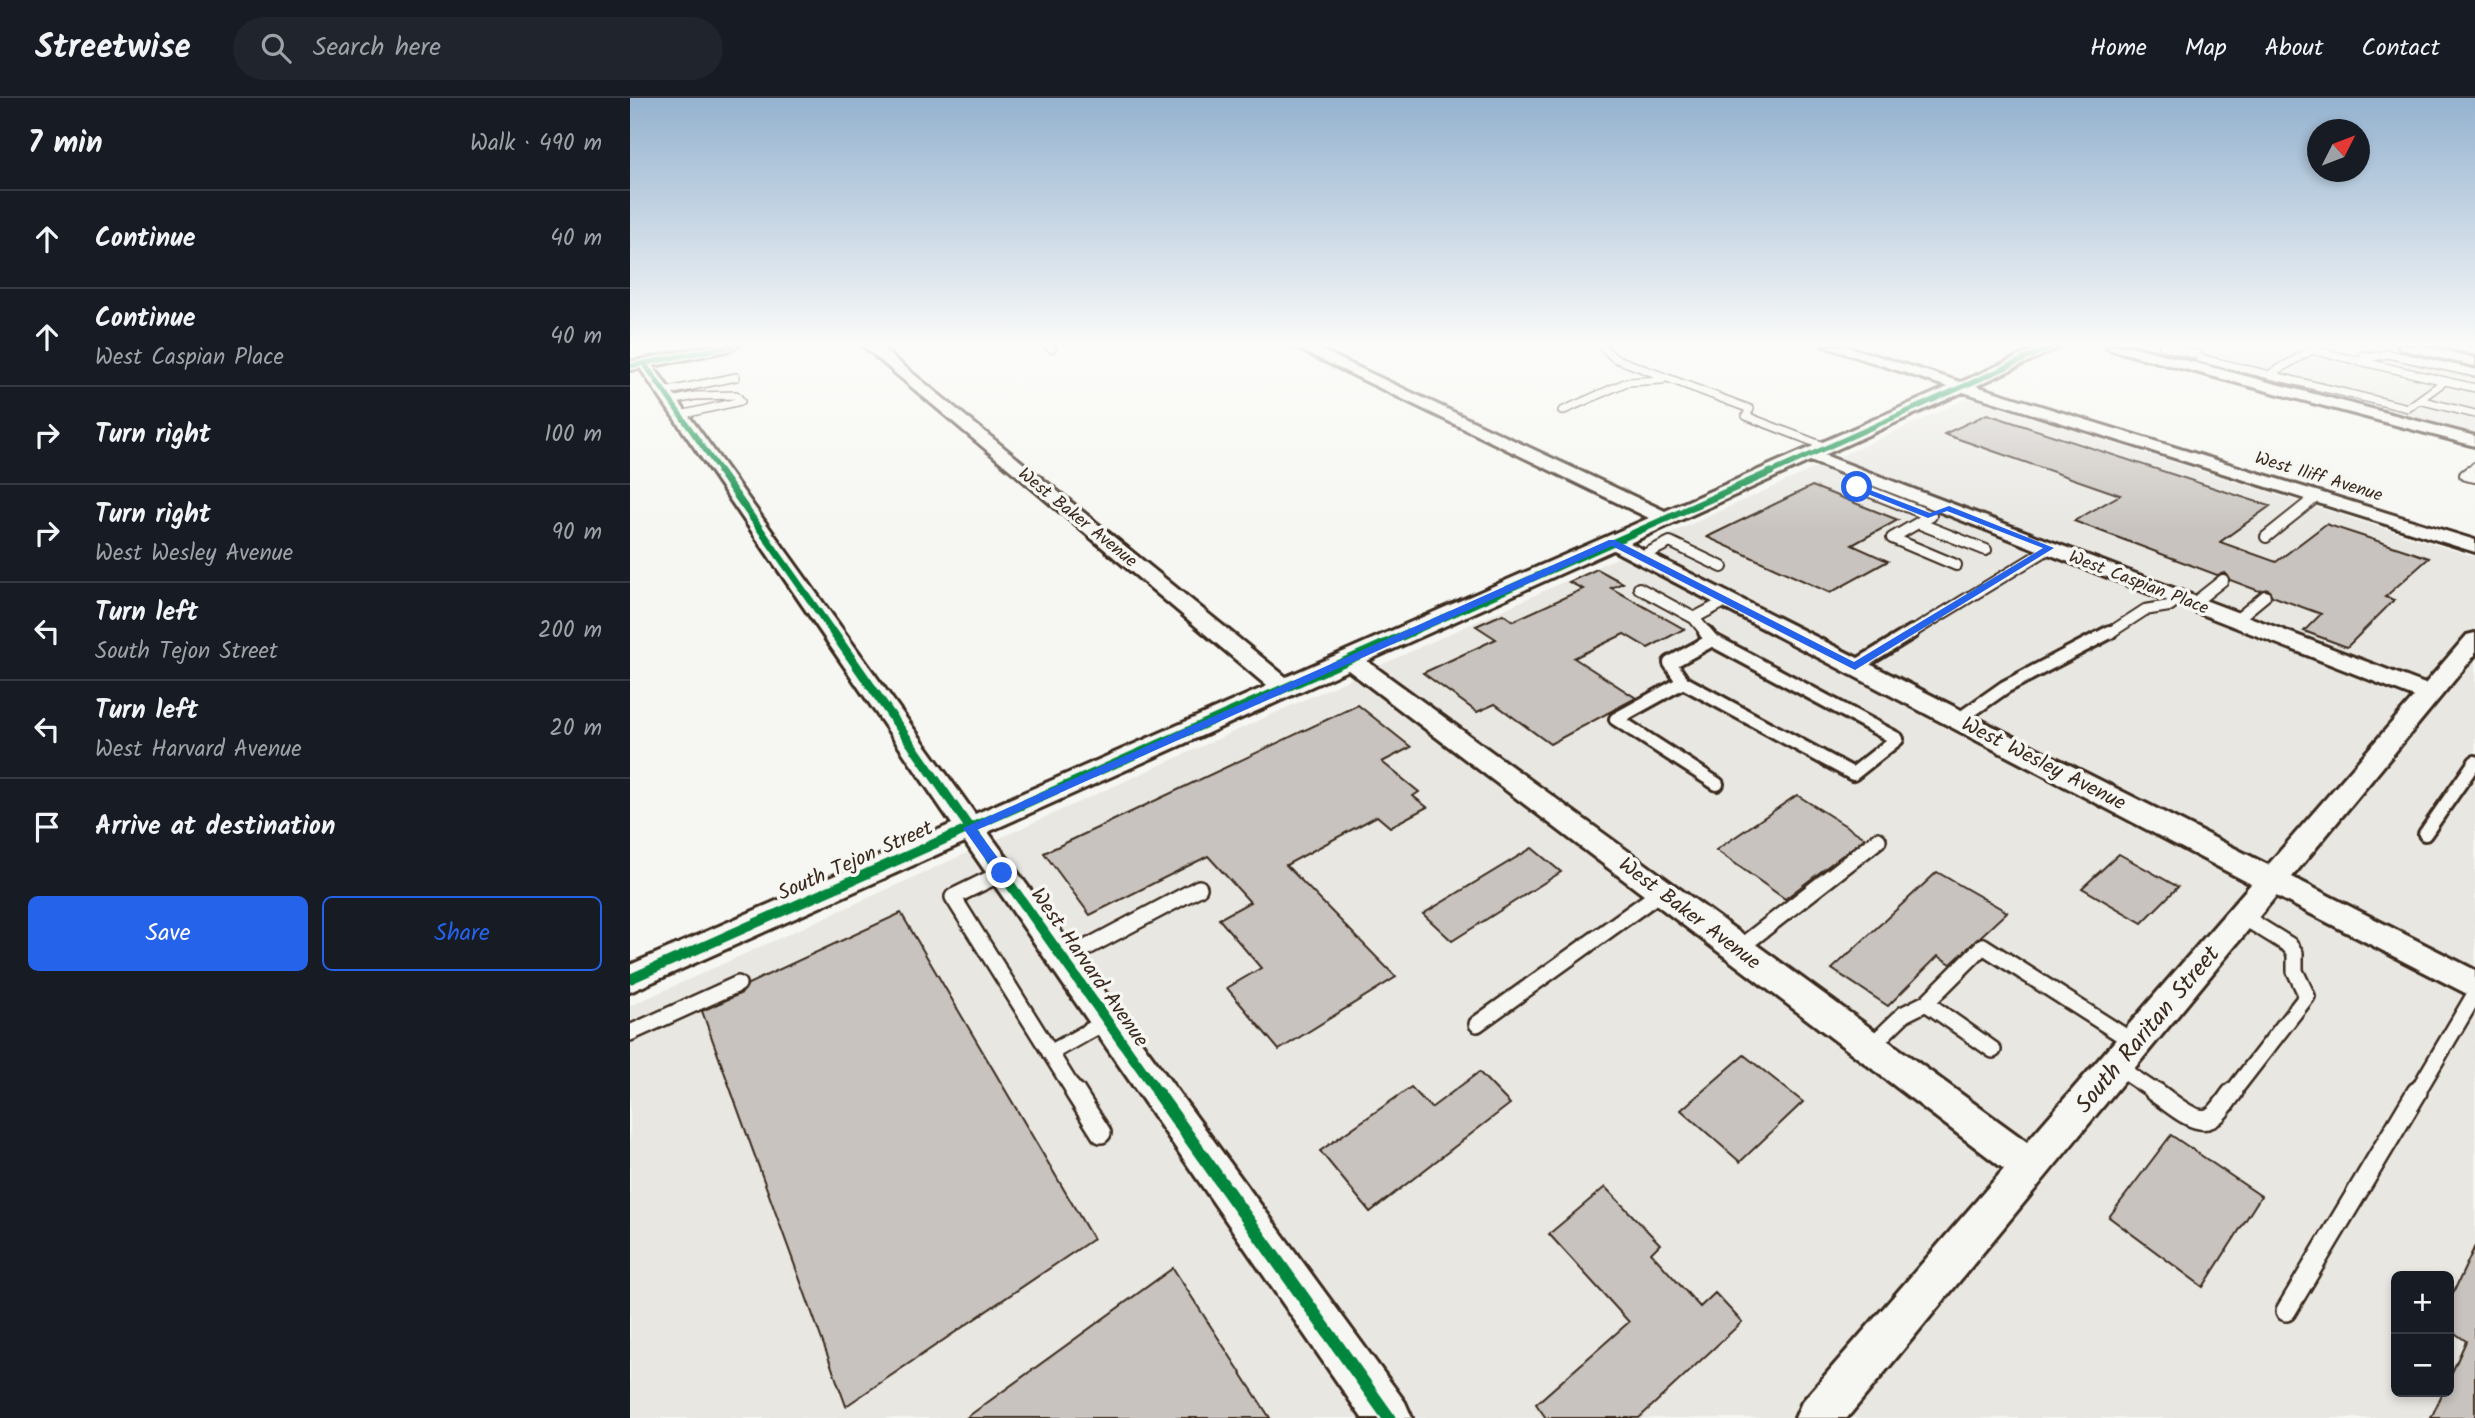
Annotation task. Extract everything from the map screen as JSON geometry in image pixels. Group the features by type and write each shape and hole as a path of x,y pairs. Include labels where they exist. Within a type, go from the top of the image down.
{"street":[{"name":"West Harvard Avenue","path":"676,408 1063,960 1389,1418"},
{"name":"West Baker Avenue","path":"945,408 1285,688"},
{"path":"1430,408 1666,519"},
{"name":"South Tejon Street","path":"630,979 1916,408"},
{"name":"West Iliff Avenue","path":"2028,408 2475,546"},
{"path":"2346,408 2475,442"},
{"name":"West Caspian Place","path":"1818,451 1939,512 2050,548 2429,694"},
{"name":"West Wesley Avenue","path":"1612,542 2473,983"},
{"name":"South Raritan Street","path":"1818,1418 2475,640"},
{"name":"West Baker Avenue","path":"1349,659 2031,1167"}],"lane":[{"path":"1562,411 1570,408"},
{"name":"West Caspian Place","path":"1746,408 1750,409 1746,415 1818,451"},
{"path":"2449,408 2475,414"},
{"path":"2475,466 2465,475 2475,477"},
{"path":"2266,537 2316,497"},
{"path":"1939,512 1892,538 1956,565"},
{"path":"1918,523 1986,550"},
{"path":"1640,557 1671,542 1722,567"},
{"path":"1855,667 2050,548"},
{"path":"1958,720 2005,687 2098,640 2145,610 2187,601 2223,580"},
{"path":"1639,589 1694,618 1712,640 1897,740 1853,774 1683,682 1670,663 1712,640"},
{"path":"2236,620 2265,596"},
{"path":"1694,618 1726,601"},
{"path":"1683,682 1616,719 1717,785"},
{"path":"2425,834 2475,762"},
{"path":"1738,949 1878,840"},
{"path":"1002,873 953,897 1101,1133"},
{"path":"1063,960 1199,888"},
{"path":"1477,1024 1661,892"},
{"path":"1870,1047 1904,1014 1926,1003 1983,947 2125,1055 2190,1115 2203,1120 2213,1117 2307,996 2305,986 2294,974 2292,961 2295,953 2289,945 2242,916"},
{"path":"2286,1311 2473,983"},
{"path":"630,1033 738,984"},
{"path":"1926,1003 1993,1050"},
{"path":"1050,1053 1107,1021"}],"shaded area":[{"path":"1948,408 2000,408 2475,557 2475,1418 630,1418 630,1006"},
{"path":"2372,408 2475,408 2475,434"}],"building":[{"path":"1987,414 2270,506 2220,542 2276,562 2326,524 2429,558 2385,597 2394,600 2347,647 2304,631 2321,614 2272,596 2268,589 2259,591 2230,580 2225,573 2217,575 2074,521 2120,495 1944,434"},
{"path":"1812,486 1898,520 1852,545 1888,561 1830,593 1707,537"},
{"path":"1597,569 1623,583 1611,588 1684,629 1648,648 1624,634 1574,658 1636,698 1550,744 1495,704 1477,712 1423,673 1496,639 1476,626 1503,614 1513,621 1583,589 1569,582"},
{"path":"1358,705 1411,747 1382,762 1419,792 1413,796 1427,807 1390,827 1377,816 1286,865 1396,977 1279,1050 1227,988 1261,968 1219,919 1250,902 1208,856 1090,915 1044,853"},
{"path":"1797,795 1865,838 1785,899 1716,850"},
{"path":"1532,848 1561,872 1452,941 1423,914"},
{"path":"2119,854 2178,887 2142,923 2082,888"},
{"path":"1937,872 2007,912 1951,964 1938,956 1888,1006 1832,969"},
{"path":"901,913 1093,1239 846,1406 702,1011 742,993 748,984"},
{"path":"1744,1055 1803,1102 1740,1162 1681,1110"},
{"path":"1479,1072 1510,1104 1370,1212 1320,1151 1411,1087 1431,1108"},
{"path":"2171,1135 2261,1196 2203,1287 2109,1217"},
{"path":"1605,1187 1660,1244 1651,1253 1700,1307 1715,1293 1742,1322 1639,1418 1546,1418 1536,1404 1629,1322 1549,1234"},
{"path":"2475,1246 2475,1418 2431,1418 2441,1397 2454,1397 2454,1368 2466,1341 2454,1333 2454,1291"},
{"path":"1173,1268 1270,1418 966,1418"}],"cycle path":[{"path":"675,408 1389,1418"},
{"path":"630,979 1915,408"}],"route":[{"path":"1002,873 970,828 1612,542 1855,667 2050,548 1947,508 1931,516 1857,487"}]}
